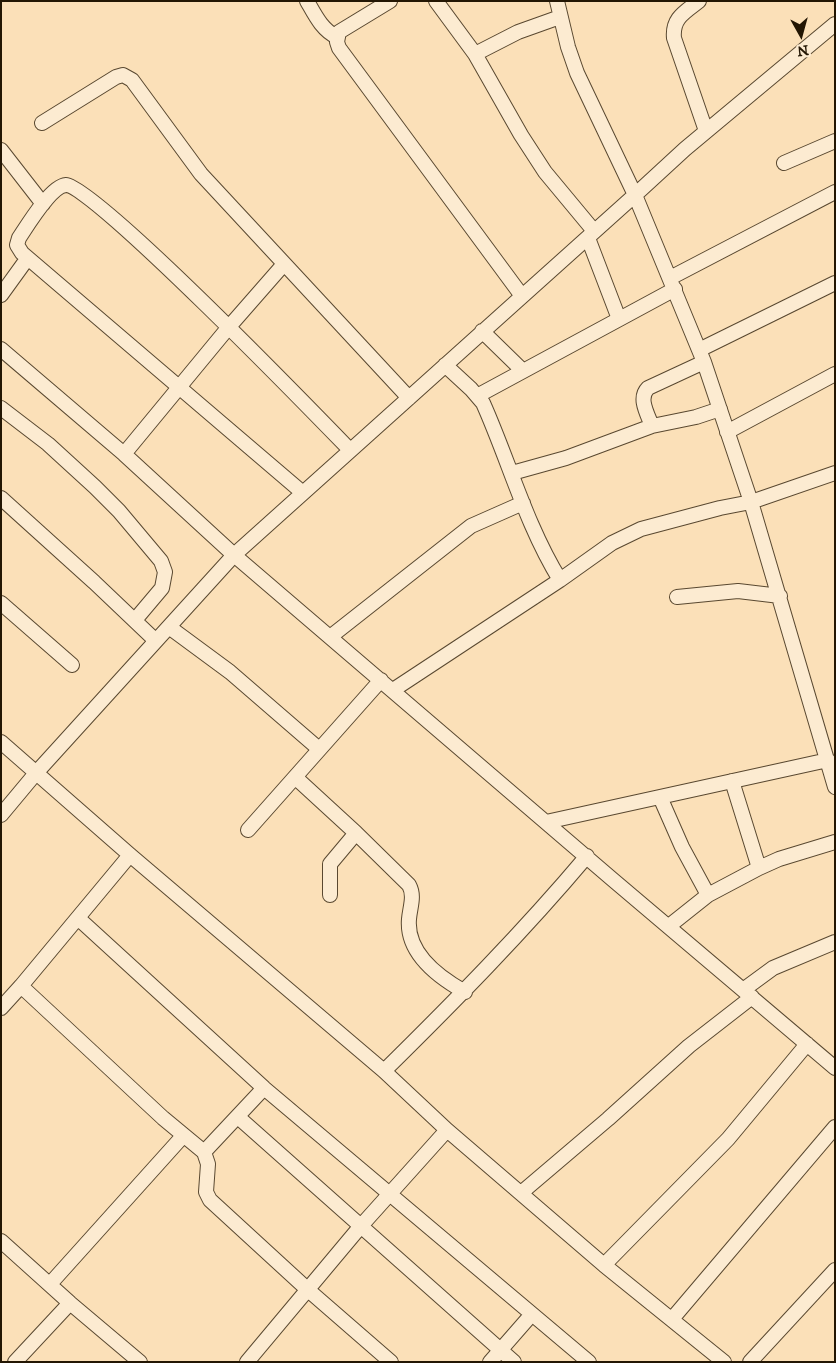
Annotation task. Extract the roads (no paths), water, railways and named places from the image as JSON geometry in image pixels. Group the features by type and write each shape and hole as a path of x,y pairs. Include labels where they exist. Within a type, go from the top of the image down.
{"street":[{"path":"307,1 329,33 337,37"},
{"path":"390,1 339,32 337,37 339,48 522,296"},
{"path":"436,1 475,54 520,135 591,234 619,319"},
{"path":"557,1 577,73 636,195 702,356 751,502 835,787"},
{"path":"699,1 680,16 673,30 674,38 706,131"},
{"path":"475,54 518,32 560,17"},
{"path":"1,815 234,555 706,131 835,24"},
{"path":"42,123 116,77 123,75 132,80 201,174 409,398"},
{"path":"784,163 835,142"},
{"path":"1,150 43,204"},
{"path":"303,493 27,259 17,245 19,238 43,204 57,189 61,186 70,186 99,206 148,250 270,368 350,450"},
{"path":"477,396 619,319 672,284 835,192"},
{"path":"1,295 27,259"},
{"path":"124,454 178,387 284,264"},
{"path":"652,426 643,400 644,392 648,388 835,283"},
{"path":"482,331 523,371"},
{"path":"1,349 124,454 234,555 835,1068"},
{"path":"445,366 483,403 523,503 549,561 560,580"},
{"path":"727,432 835,374"},
{"path":"1,408 48,444 95,487 119,511 161,561 165,572 162,588 135,620"},
{"path":"512,473 572,456 652,426 720,410"},
{"path":"393,690 560,580 595,554 640,529 751,502 835,473"},
{"path":"1,498 156,641"},
{"path":"330,637 471,526 523,503"},
{"path":"677,597 738,591 780,596"},
{"path":"1,602 72,665"},
{"path":"169,627 230,672 320,749"},
{"path":"248,830 380,680"},
{"path":"1,742 130,855 384,1071 447,1130 604,1265 724,1362"},
{"path":"546,822 828,760"},
{"path":"295,777 409,885 412,890 408,929 413,946 436,974 465,992"},
{"path":"732,781 759,868"},
{"path":"660,797 682,847 708,895"},
{"path":"330,895 330,864 356,833"},
{"path":"669,926 708,895 759,868 779,858 835,842"},
{"path":"4,1001 21,986 79,919 130,855"},
{"path":"384,1071 465,992 587,856"},
{"path":"79,919 264,1088 589,1362"},
{"path":"521,1193 608,1119 773,968 835,942"},
{"path":"21,986 184,1136 204,1152 208,1164 206,1192 210,1200 306,1289 391,1362"},
{"path":"604,1265 728,1139 806,1044"},
{"path":"204,1152 264,1088"},
{"path":"238,1117 514,1362"},
{"path":"672,1319 835,1127"},
{"path":"252,1360 306,1289 447,1130"},
{"path":"50,1284 184,1136"},
{"path":"1,1241 140,1362"},
{"path":"750,1362 835,1270"},
{"path":"15,1362 70,1302"},
{"path":"490,1362 532,1314"}]}
